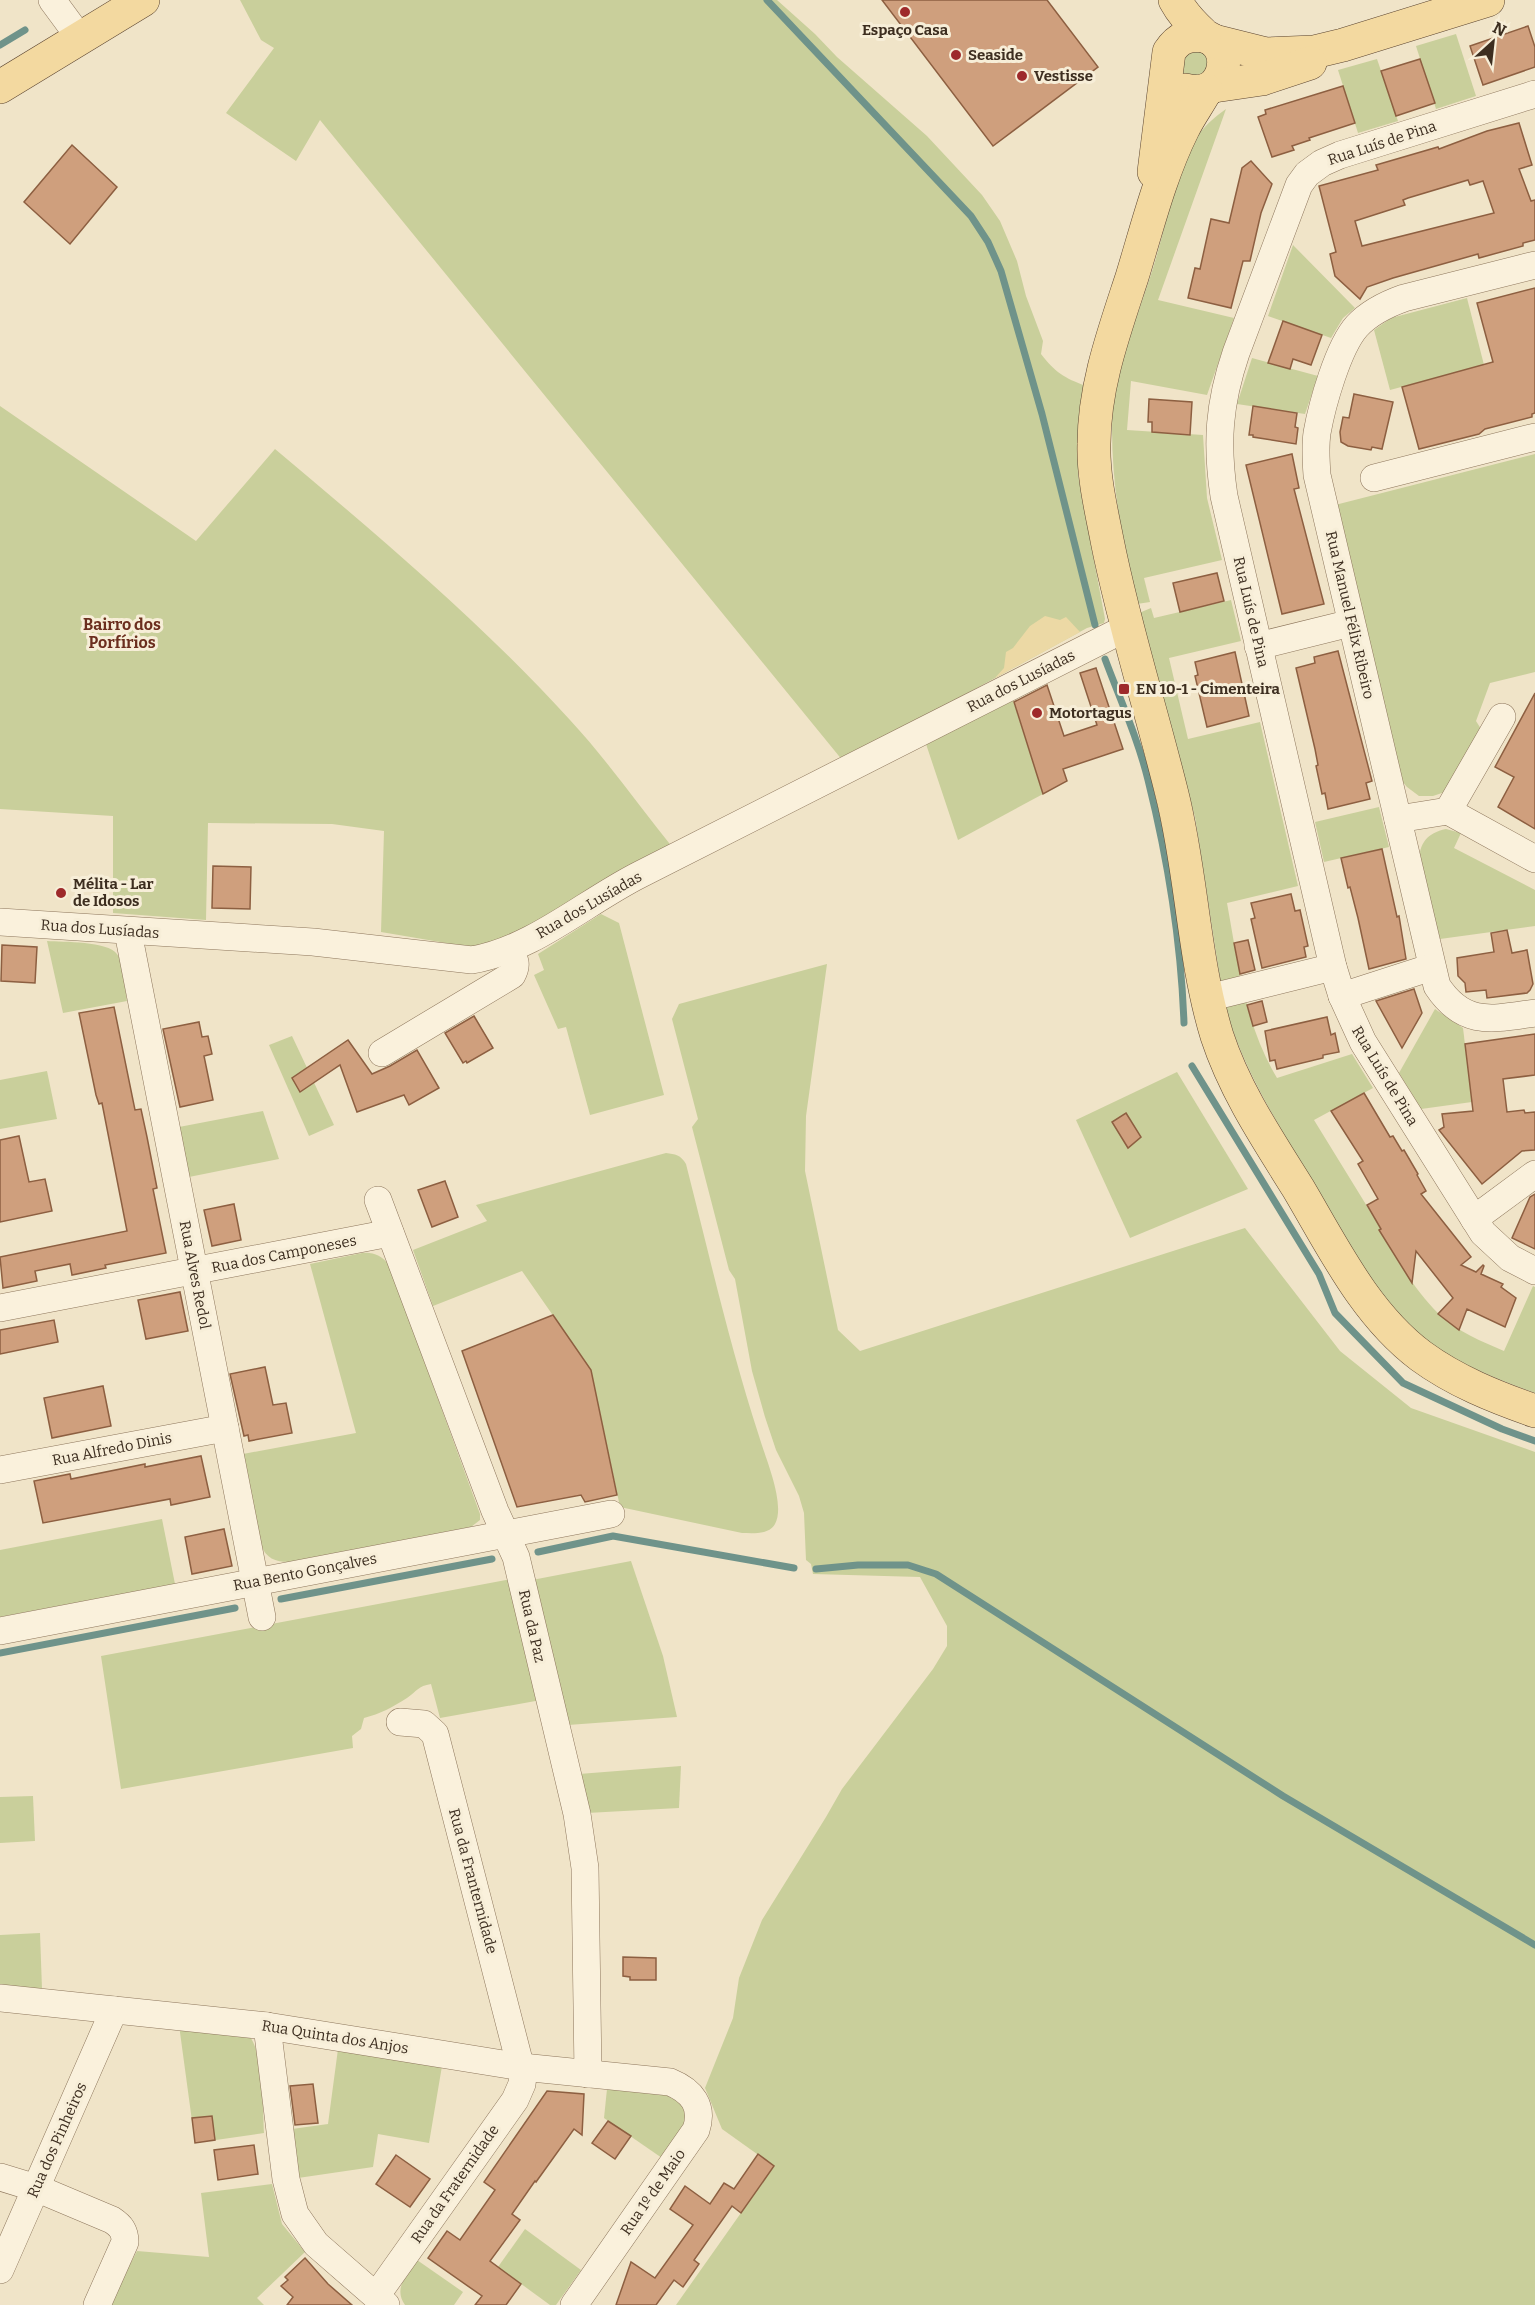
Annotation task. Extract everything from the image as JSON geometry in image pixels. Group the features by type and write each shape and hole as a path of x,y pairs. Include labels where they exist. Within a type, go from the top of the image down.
{"main road":[{"path":"0,87 143,0"},
{"path":"1162,0 1171,79 1186,91 1262,79 1287,72 1343,45"},
{"path":"1175,0 1182,12 1222,51 1224,64 1221,76 1210,88 1184,128 1172,154 1100,384 1094,443 1104,526 1126,628 1173,795 1204,977 1217,1036 1227,1063 1270,1143 1358,1287 1376,1312 1396,1335 1443,1371 1498,1398 1535,1411"},
{"path":"1148,227 1168,61 1175,43 1183,37 1194,35 1209,38 1266,54 1314,52 1488,0"}],"street":[{"path":"52,0 80,38"},
{"name":"Rua Luís de Pina","path":"1535,94 1340,155 1322,163 1307,174 1299,185 1227,378 1218,432 1219,462 1224,496 1333,967 1342,996 1363,1042 1474,1219 1495,1246 1510,1258 1535,1271"},
{"name":"Rua Manuel Félix Ribeiro","path":"1535,265 1394,302 1370,315 1357,326 1340,353 1322,414 1315,454 1317,475 1437,986 1445,998 1468,1015 1483,1019 1535,1013"},
{"path":"1374,478 1535,437"},
{"path":"1258,646 1352,623"},
{"name":"Rua dos Lusíadas","path":"0,922 128,932 313,942 472,960 509,950 629,880 1126,628"},
{"path":"1448,811 1502,717"},
{"path":"1398,819 1448,811 1535,860"},
{"name":"Rua Alves Redol","path":"128,932 262,1617"},
{"path":"382,1053 512,975 516,962 509,950"},
{"path":"1220,995 1333,967"},
{"path":"1342,996 1432,967"},
{"path":"1474,1219 1535,1174"},
{"name":"Rua da Paz","path":"378,1200 495,1511 516,1557 582,1840 586,1903 588,2074"},
{"name":"Rua dos Camponeses","path":"0,1308 390,1233"},
{"name":"Rua Alfredo Dinis","path":"0,1470 225,1428"},
{"name":"Rua Bento Gonçalves","path":"0,1631 611,1514"},
{"name":"Rua da Franternidade","path":"400,1722 424,1724 435,1734 522,2067"},
{"name":"Rua Quinta dos Anjos","path":"0,1998 267,2026 522,2067 670,2082"},
{"name":"Rua dos Pinheiros","path":"0,2270 114,2010"},
{"path":"267,2026 286,2179 295,2214 316,2244 381,2300"},
{"name":"Rua da Fraternidade","path":"381,2300 515,2100 522,2084 522,2067"},
{"name":"Rua 1º de Maio","path":"574,2305 696,2130 699,2111 696,2102 690,2093 670,2082"},
{"path":"0,2177 36,2188 112,2220 124,2233 125,2242 97,2305"}],"green space":[{"path":"240,0 777,0 837,57 927,136 982,195 1000,221 1017,261 1026,296 1043,341 1041,354 1060,374 1086,386 1079,430 1078,475 1104,623 1087,628 843,761 320,120 296,161 226,113 274,48 261,40"},
{"path":"1456,34 1476,96 1436,109 1416,46"},
{"path":"1192,48 1209,54 1208,75 1184,77 1180,71 1179,60"},
{"path":"1377,59 1398,121 1358,133 1338,70"},
{"path":"1226,109 1158,300 1234,318 1207,395 1131,381 1127,430 1203,435 1207,498 1222,560 1144,578 1150,602 1137,604 1116,496 1112,451 1113,407 1128,342 1150,279 1183,165 1200,133 1210,121"},
{"path":"1293,245 1355,308 1343,318 1331,338 1268,316"},
{"path":"1467,298 1484,365 1390,390 1374,330 1391,318"},
{"path":"1252,358 1318,376 1305,414 1237,404"},
{"path":"0,406 196,541 275,449 427,580 536,684 597,751 673,848 489,948 446,947 446,943 381,932 384,831 332,824 208,823 206,920 113,913 113,816 0,809"},
{"path":"1535,454 1535,672 1490,683 1476,721 1481,729 1445,792 1433,796 1419,796 1396,774 1335,505"},
{"path":"1231,600 1241,641 1169,658 1188,739 1260,722 1298,886 1227,903 1239,971 1257,1037 1277,1078 1352,1054 1373,1088 1314,1120 1414,1285 1439,1314 1462,1331 1504,1351 1533,1286 1535,1287 1535,1393 1464,1364 1425,1340 1392,1309 1364,1270 1276,1120 1251,1073 1230,1024 1223,998 1195,817 1139,613 1151,608 1154,618"},
{"path":"1013,700 1043,794 958,840 926,744"},
{"path":"1379,807 1389,847 1324,862 1315,822"},
{"path":"1446,829 1461,833 1454,848 1535,890 1535,926 1440,939 1419,856 1429,836"},
{"path":"601,914 619,923 664,1095 590,1115 566,1027 558,1029 534,975 544,970 538,954"},
{"path":"47,941 95,944 112,950 122,964 127,1001 63,1013"},
{"path":"827,964 806,1116 805,1171 838,1330 860,1351 1245,1228 1340,1351 1411,1408 1535,1452 1535,2305 676,2305 774,2166 722,2129 705,2088 733,2018 739,1978 762,1920 842,1789 933,1669 947,1646 947,1626 920,1577 813,1574 811,1564 806,1560 804,1513 799,1496 776,1450 752,1371 735,1279 729,1270 692,1127 698,1119 672,1019 679,1004"},
{"path":"1435,1009 1463,1028 1472,1102 1421,1109 1399,1073"},
{"path":"292,1036 334,1125 309,1136 269,1045"},
{"path":"47,1071 57,1119 0,1129 0,1080"},
{"path":"1177,1072 1248,1189 1130,1238 1076,1120"},
{"path":"263,1111 279,1159 189,1177 179,1127"},
{"path":"666,1153 678,1156 686,1164 748,1402 773,1480 778,1515 772,1528 765,1532 742,1533 620,1507 591,1370 522,1271 433,1306 413,1250 487,1221 476,1205"},
{"path":"362,1253 377,1255 389,1265 480,1514 480,1520 471,1527 289,1562 275,1560 268,1556 261,1545 243,1454 356,1433 310,1264"},
{"path":"162,1519 175,1584 0,1617 0,1550"},
{"path":"631,1561 663,1656 677,1717 568,1725 532,1580"},
{"path":"511,1579 541,1700 440,1718 431,1684 420,1687 391,1707 364,1718 361,1729 352,1736 353,1748 121,1789 101,1656"},
{"path":"681,1766 679,1808 587,1813 579,1774"},
{"path":"33,1796 35,1841 0,1843 0,1797"},
{"path":"40,1933 42,1989 0,1985 0,1935"},
{"path":"179,2025 250,2037 258,2056 260,2069 264,2133 195,2143"},
{"path":"338,2049 442,2066 429,2143 378,2134 373,2167 298,2178 292,2129 328,2124"},
{"path":"607,2089 672,2096 681,2103 686,2115 684,2125 662,2158 604,2118"},
{"path":"272,2184 282,2224 305,2252 257,2298 264,2305 109,2305 137,2251 209,2257 201,2193"},
{"path":"525,2229 581,2270 556,2305 550,2305 498,2267"},
{"path":"417,2260 463,2292 454,2305 405,2305 400,2293 401,2287"}],"sand":[{"path":"1045,616 1060,620 1066,617 1080,632 995,678 1004,668 1006,652 1013,648 1030,626"}],"building":[{"path":"882,0 1047,0 1098,67 993,146"},
{"path":"1528,26 1535,47 1535,67 1483,85 1470,46"},
{"path":"1420,59 1435,103 1396,116 1381,71"},
{"path":"1343,86 1355,123 1309,138 1310,140 1292,146 1294,150 1272,157 1258,117 1266,114 1265,110"},
{"path":"1519,123 1532,165 1519,169 1531,201 1535,200 1535,240 1523,243 1523,246 1479,258 1478,254 1393,278 1367,287 1360,299 1335,276 1330,254 1336,252 1319,186 1378,170 1376,165 1438,147 1439,149 1487,131","holes":["1468,180 1470,185 1483,181 1494,213 1362,246 1355,221 1405,205 1403,200 1408,198"]},
{"path":"72,145 117,187 70,244 24,202"},
{"path":"1251,161 1272,184 1261,213 1250,261 1243,261 1231,308 1188,298 1195,268 1200,269 1211,219 1229,223 1242,168"},
{"path":"1535,288 1535,413 1532,417 1485,429 1479,434 1419,449 1402,387 1493,362 1477,303"},
{"path":"1283,321 1322,335 1311,365 1293,359 1290,369 1268,363"},
{"path":"1354,394 1393,402 1382,449 1372,447 1371,450 1348,446 1341,442 1343,417 1349,418"},
{"path":"1149,399 1192,402 1190,435 1152,432 1152,422 1148,422"},
{"path":"1253,406 1297,413 1296,444 1249,435"},
{"path":"1292,454 1299,488 1294,489 1324,604 1282,614 1246,465"},
{"path":"1217,573 1224,601 1180,612 1173,583"},
{"path":"1338,651 1372,781 1366,783 1370,799 1328,809 1325,793 1322,794 1315,749 1296,668 1315,663 1314,657"},
{"path":"1235,652 1249,716 1207,727 1195,676 1198,675 1195,662"},
{"path":"1096,668 1123,749 1063,769 1067,781 1043,794 1014,702 1047,685 1064,736 1097,725 1080,673"},
{"path":"1535,693 1535,829 1498,807 1514,777 1495,767"},
{"path":"1382,849 1397,917 1399,916 1406,959 1369,969 1358,918 1341,858"},
{"path":"213,866 251,867 250,909 212,908"},
{"path":"1291,894 1295,911 1300,910 1308,946 1304,947 1306,957 1262,968 1251,919 1255,918 1251,903"},
{"path":"1507,930 1512,953 1527,950 1533,984 1530,990 1527,993 1487,998 1486,990 1466,992 1465,983 1458,976 1457,958 1494,952 1491,933"},
{"path":"1248,940 1255,970 1240,974 1234,943"},
{"path":"2,945 37,947 35,983 1,981"},
{"path":"1414,989 1422,1013 1402,1048 1376,1001"},
{"path":"1262,1001 1267,1022 1253,1026 1247,1005"},
{"path":"114,1007 135,1110 141,1109 147,1137 157,1188 153,1189 166,1253 105,1265 106,1268 72,1275 70,1264 35,1271 37,1281 3,1288 0,1257 127,1231 102,1103 99,1104 96,1095 79,1013"},
{"path":"474,1016 493,1048 463,1063 445,1033"},
{"path":"1327,1017 1331,1035 1335,1033 1339,1052 1277,1069 1275,1060 1270,1061 1265,1031"},
{"path":"199,1022 202,1037 208,1036 212,1054 204,1056 213,1100 180,1107 163,1029"},
{"path":"1535,1034 1535,1075 1503,1079 1507,1112 1524,1110 1525,1113 1535,1112 1535,1150 1522,1151 1482,1184 1439,1130 1444,1127 1442,1114 1473,1111 1465,1044"},
{"path":"348,1040 372,1074 417,1050 439,1088 409,1105 404,1095 357,1112 340,1065 300,1092 292,1078"},
{"path":"1364,1093 1390,1137 1393,1136 1402,1151 1404,1150 1418,1174 1426,1191 1421,1194 1471,1257 1461,1265 1476,1272 1483,1265 1481,1274 1503,1284 1501,1287 1516,1298 1505,1327 1467,1309 1459,1330 1438,1314 1453,1298 1416,1251 1412,1283 1379,1230 1381,1229 1367,1205 1378,1199 1358,1164 1363,1161 1331,1111"},
{"path":"1126,1113 1141,1137 1128,1148 1112,1122"},
{"path":"19,1136 29,1182 45,1179 52,1211 0,1222 0,1140"},
{"path":"445,1181 458,1217 432,1227 418,1190"},
{"path":"1535,1194 1535,1249 1512,1238 1530,1197"},
{"path":"234,1204 241,1240 212,1246 204,1210"},
{"path":"180,1292 188,1331 146,1339 138,1300"},
{"path":"553,1315 591,1370 617,1495 585,1502 581,1495 517,1507 462,1351"},
{"path":"54,1320 58,1342 0,1354 0,1330"},
{"path":"265,1367 273,1405 286,1403 292,1433 249,1441 248,1435 244,1436 230,1374"},
{"path":"103,1386 111,1426 52,1438 44,1398"},
{"path":"201,1456 210,1497 171,1505 170,1499 43,1523 34,1481 70,1474 71,1479 145,1464 145,1467"},
{"path":"224,1529 232,1566 192,1574 185,1537"},
{"path":"623,1957 656,1958 656,1980 630,1980 630,1977 623,1976"},
{"path":"313,2084 318,2123 295,2125 290,2086"},
{"path":"547,2091 584,2094 582,2135 574,2129 535,2181 512,2214 520,2220 490,2261 521,2284 506,2305 475,2305 482,2296 428,2258 447,2231 460,2240 495,2190 484,2182"},
{"path":"212,2116 215,2140 195,2143 192,2118"},
{"path":"608,2121 631,2136 615,2159 592,2143"},
{"path":"254,2145 258,2174 218,2180 214,2150"},
{"path":"758,2154 774,2166 741,2213 732,2206 694,2260 699,2264 683,2287 674,2280 656,2305 616,2305 631,2262 655,2278 693,2225 670,2209 685,2186 710,2204 724,2183 734,2189"},
{"path":"396,2155 430,2179 410,2207 376,2184"},
{"path":"305,2258 328,2284 352,2305 287,2305 293,2297 281,2286 288,2280 285,2277"}],"waterway":[{"path":"767,0 971,216 988,242 1001,271 1042,414 1095,625"},
{"path":"0,45 25,30"},
{"path":"1105,659 1139,749 1155,810 1177,931 1184,1023"},
{"path":"1192,1066 1319,1274 1335,1313 1403,1383 1502,1429 1535,1441"},
{"path":"538,1552 613,1536 794,1568"},
{"path":"281,1599 492,1559"},
{"path":"816,1569 858,1565 908,1565 936,1574 1283,1796 1535,1945"},
{"path":"0,1653 235,1608"}],"place":[{"name":"Espaço Casa","path":"905,12"},
{"name":"Seaside","path":"956,55"},
{"name":"Vestisse","path":"1022,76"},
{"name":"EN 10-1 - Cimenteira","path":"1124,689"},
{"name":"Motortagus","path":"1037,713"},
{"name":"Mélita - Lar de Idosos","path":"61,893"}],"district":[{"name":"Bairro dos Porfírios","path":"122,633"}]}
